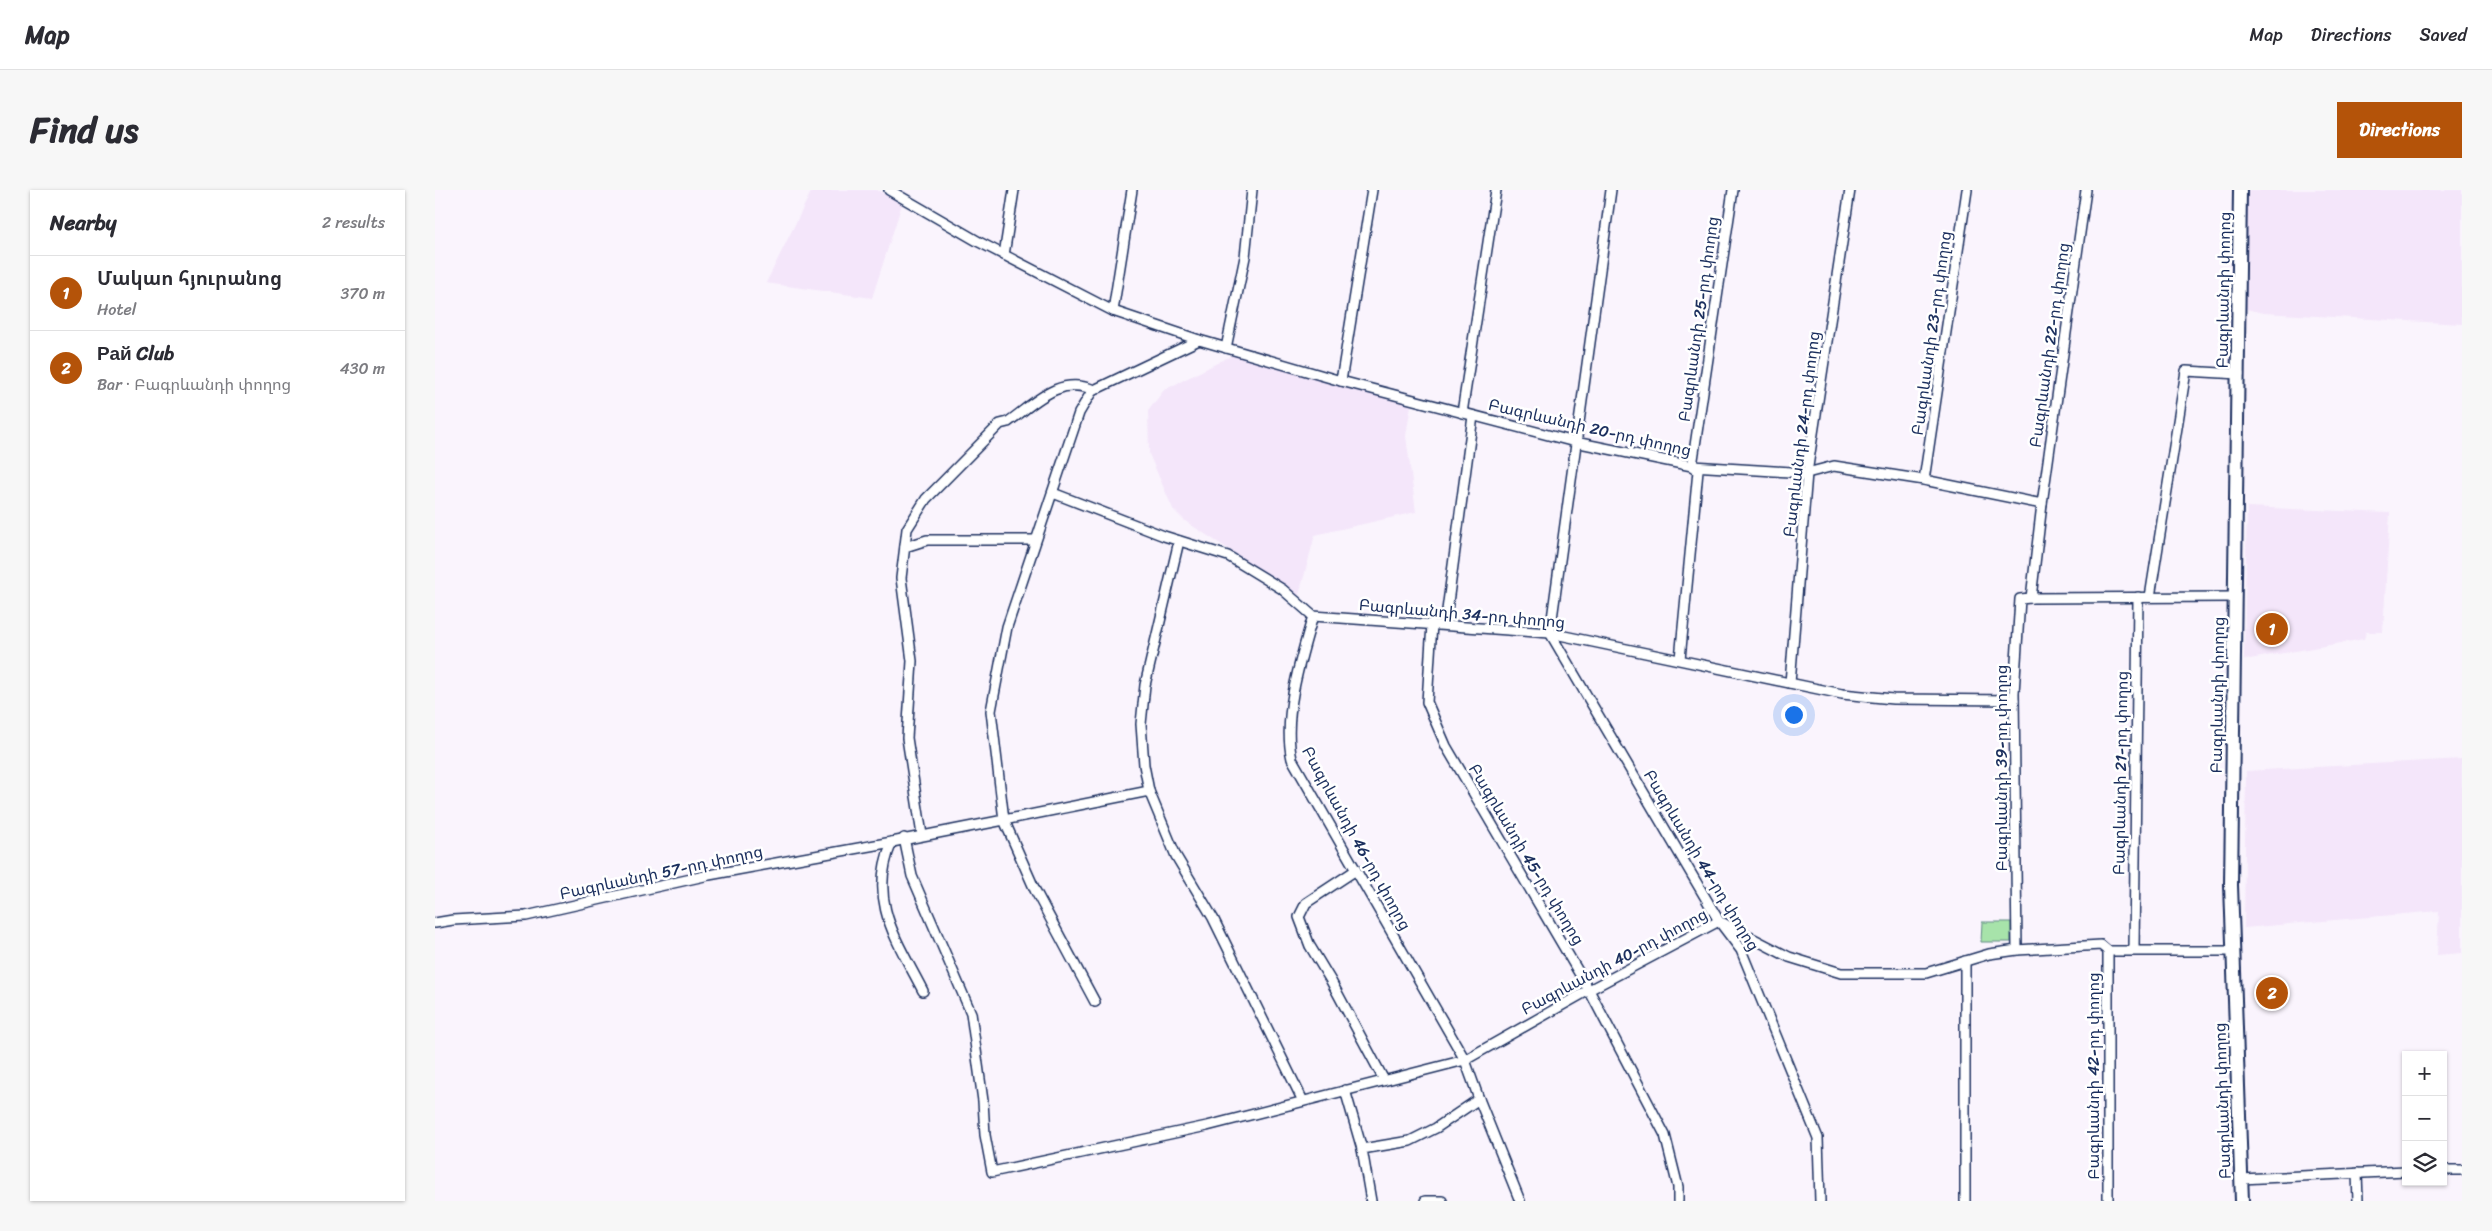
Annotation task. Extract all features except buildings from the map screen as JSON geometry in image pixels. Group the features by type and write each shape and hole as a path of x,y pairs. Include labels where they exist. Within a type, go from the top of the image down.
{"main road":[{"name":"Բագրևանդի փողոց","path":"2241,190 2231,885 2242,1201"}],"street":[{"name":"Բագրևանդի 20-րդ փողոց","path":"889,190 1004,254 1113,311 1199,340 1341,381 1575,442 1692,466 1807,473 1834,466 1924,480 2043,504"},
{"path":"1004,254 1014,190"},
{"path":"1113,311 1131,190"},
{"path":"1227,348 1245,257 1252,190"},
{"path":"1341,381 1372,190"},
{"path":"1462,413 1496,190"},
{"path":"1550,633 1611,190"},
{"name":"Բագրևանդի 25-րդ փողոց","path":"1680,659 1697,471 1692,466 1733,190"},
{"name":"Բագրևանդի 24-րդ փողոց","path":"1790,683 1807,473 1850,190"},
{"name":"Բագրևանդի 23-րդ փողոց","path":"1924,480 1967,190"},
{"name":"Բագրևանդի 22-րդ փողոց","path":"2043,504 2086,190"},
{"path":"1095,1002 1035,890 1004,820 991,711 1007,627 1079,413 1093,390 1199,340"},
{"path":"2149,597 2186,372 2239,374"},
{"path":"922,835 907,738 912,661 901,578 907,529 926,499 1000,424 1008,422 1059,387 1073,385 1093,390"},
{"path":"1445,625 1473,416"},
{"path":"1053,493 1179,541 1228,556 1282,589 1313,616"},
{"path":"2043,504 2031,598 2235,597"},
{"path":"905,547 927,540 1035,540"},
{"path":"1179,541 1145,685 1141,724 1144,765 1149,791 1176,856 1213,918 1303,1101"},
{"name":"Բագրևանդի 21-րդ փողոց","path":"2134,950 2138,597"},
{"name":"Բագրևանդի 39-րդ փողոց","path":"2017,950 2014,700 2020,599 2031,598"},
{"name":"Բագրևանդի 34-րդ փողոց","path":"1313,616 1550,633 1842,694 1893,699 2014,700"},
{"name":"Բագրևանդի 46-րդ փողոց","path":"1313,616 1296,676 1289,746 1292,759 1465,1060"},
{"name":"Բագրևանդի 45-րդ փողոց","path":"1432,624 1427,702 1446,746 1589,990 1665,1135 1678,1186 1678,1201"},
{"name":"Բագրևանդի 44-րդ փողոց","path":"1550,633 1719,921 1741,950 1818,1138 1820,1201"},
{"name":"Բագրևանդի 57-րդ փողոց","path":"435,923 453,920 526,916 709,875 892,842 904,838 1149,791"},
{"name":"Բագրևանդի 40-րդ փողոց","path":"904,838 912,876 971,1013 983,1101 985,1135 992,1172 1207,1126 1465,1060 1589,990 1719,921 1789,957 1841,973 1926,973 1989,954 2017,950 2101,945 2109,951 2233,951"},
{"path":"892,842 886,855 882,892 886,917 923,991"},
{"path":"1356,870 1307,903 1299,917 1310,946 1384,1080"},
{"name":"Բագրևանդի 42-րդ փողոց","path":"2108,1201 2109,951"},
{"path":"1965,961 1965,1201"},
{"path":"1465,1060 1520,1201"},
{"path":"1345,1090 1362,1148 1371,1201"},
{"path":"1362,1148 1410,1141 1436,1128 1479,1099"},
{"path":"2447,1170 2462,1170"},
{"path":"2241,1178 2402,1171"},
{"path":"2357,1173 2358,1201"},
{"path":"1425,1201 1442,1201"}],"shaded area":[{"path":"812,190 877,190 902,204 872,298 766,283"},
{"path":"2246,190 2462,190 2462,324 2263,313 2246,309"},
{"path":"1233,355 1411,405 1406,436 1416,512 1315,535 1299,595 1185,521 1173,509 1149,454 1148,411 1164,390"},
{"path":"2247,507 2390,513 2383,632 2366,632 2364,639 2244,660"},
{"path":"2462,759 2462,953 2437,955 2439,911 2244,928 2246,771"}],"green space":[{"path":"1982,922 2011,922 2011,942 1981,942"}],"place":[{"name":"Մակաո հյուրանոց","path":"2272,629"},
{"name":"Рай Club","path":"2272,993"}]}
